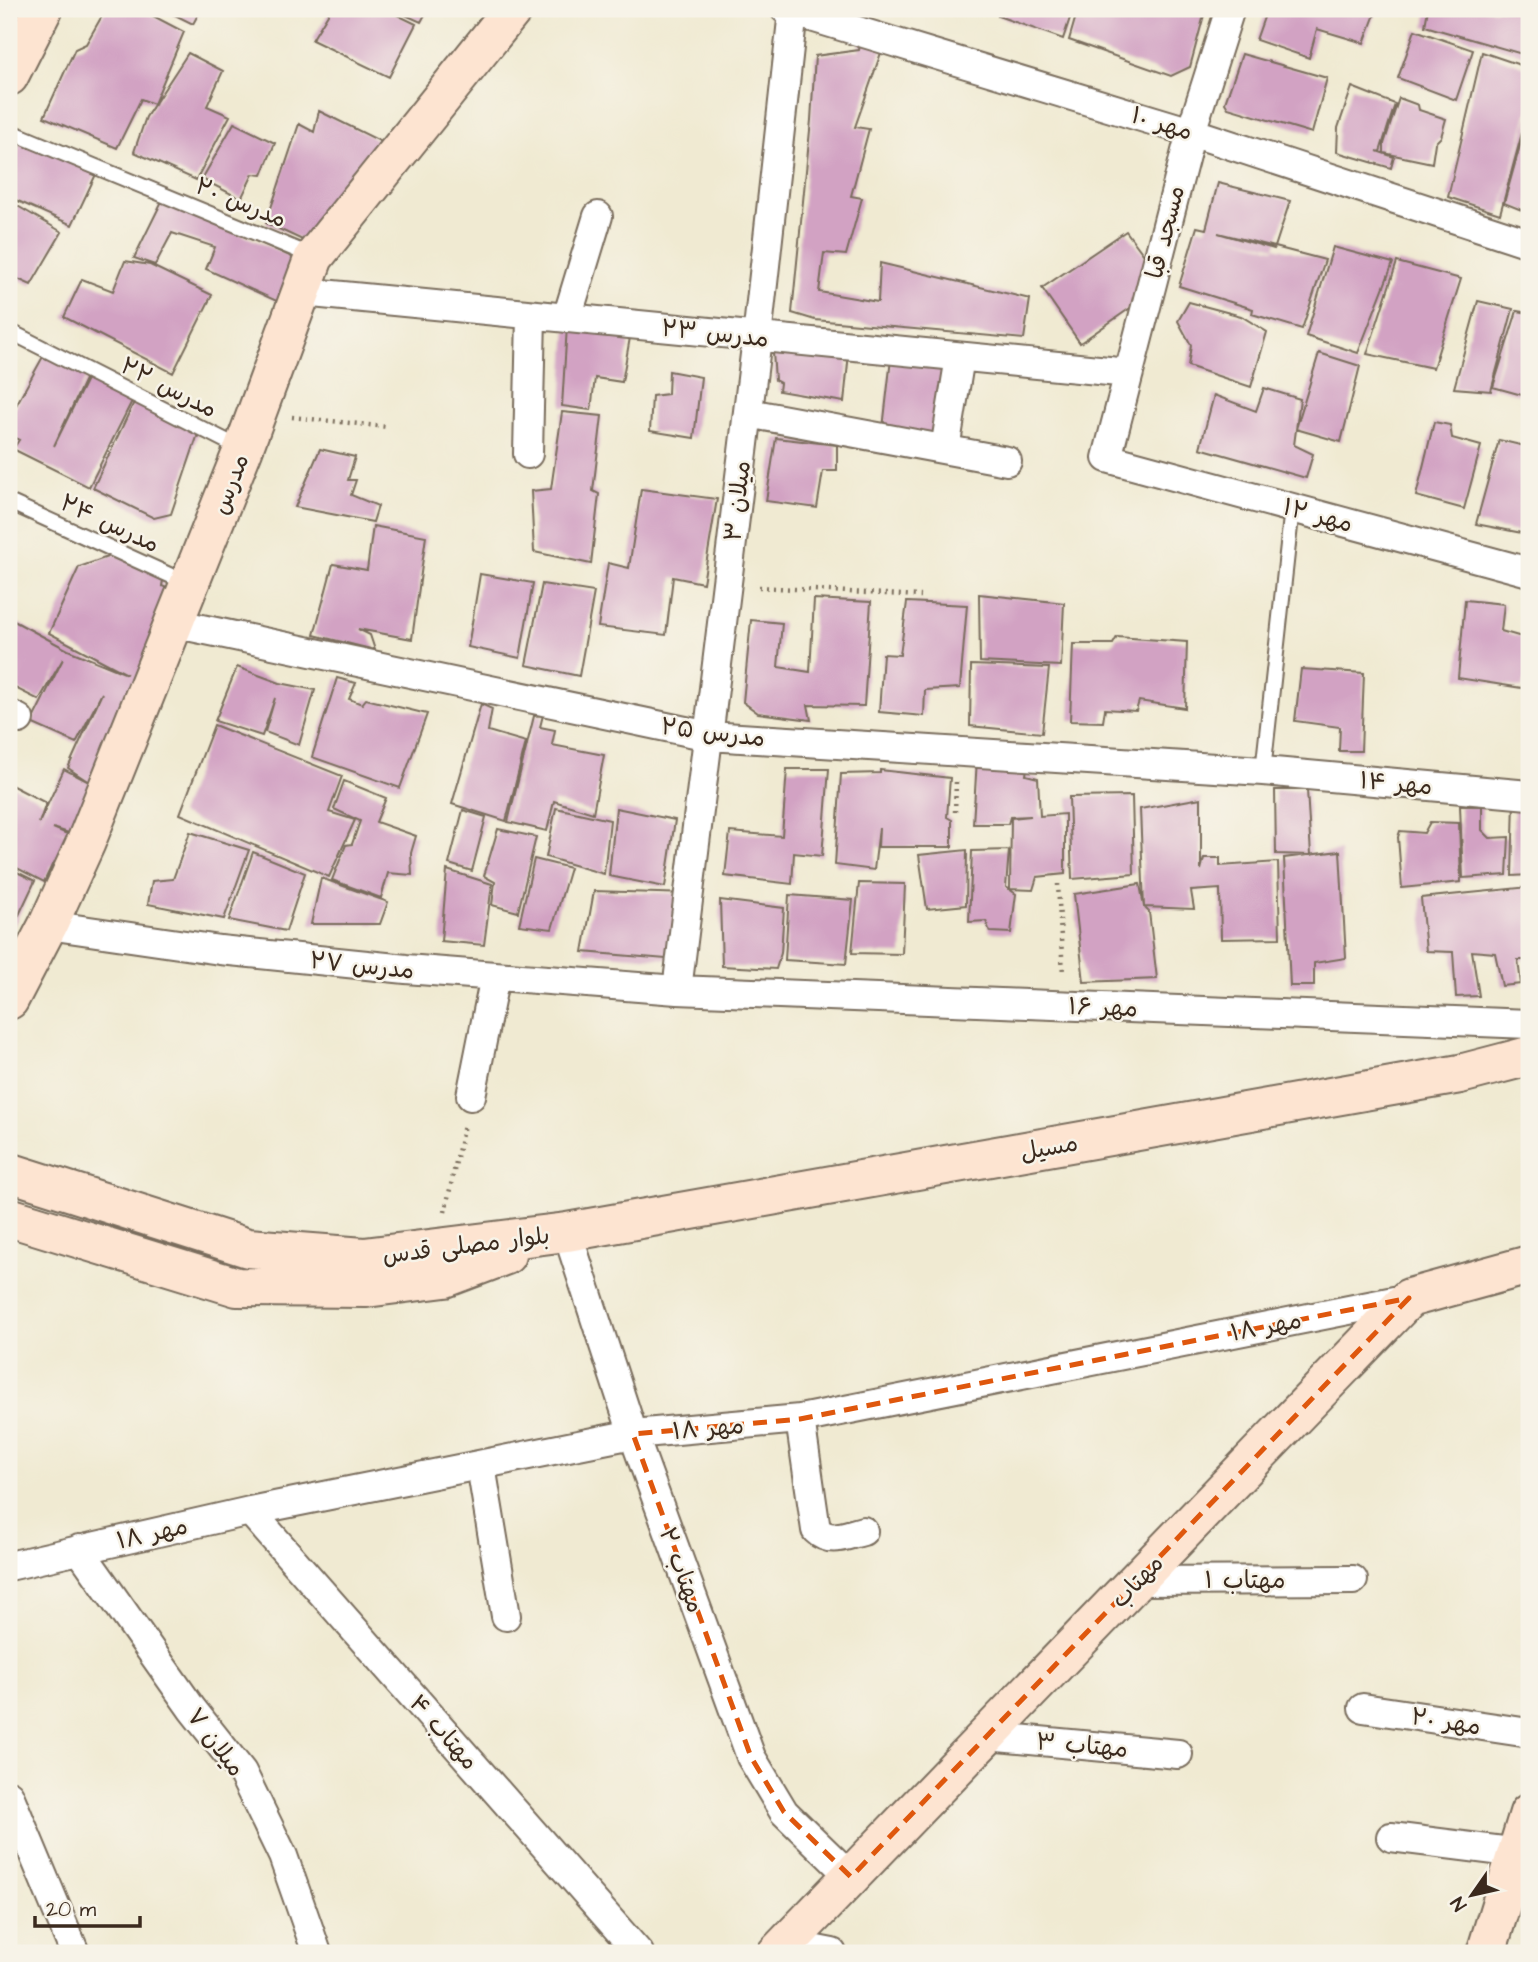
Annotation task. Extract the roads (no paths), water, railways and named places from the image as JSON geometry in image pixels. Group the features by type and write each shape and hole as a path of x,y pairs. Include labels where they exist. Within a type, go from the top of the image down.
{"street":[{"path":"9,76 43,9"},
{"name":"مدرس","path":"9,999 48,925 86,842 243,450 308,274 513,9"},
{"name":"مسجد قبا","path":"1107,458 1191,132 1230,9"},
{"name":"مهر ۱۰","path":"789,10 1191,132 1529,243"},
{"name":"میلان ۳","path":"677,990 757,338 789,10"},
{"path":"567,318 598,216"},
{"name":"مدرس ۲۳","path":"308,274 531,315 1129,373"},
{"path":"528,454 531,315"},
{"path":"945,449 960,357"},
{"path":"748,413 1007,461"},
{"name":"مهر ۱۲","path":"1107,458 1529,572"},
{"name":"مدرس ۲۵","path":"173,623 709,736 1263,771"},
{"name":"مهر ۱۴","path":"1263,771 1529,795"},
{"name":"مدرس ۲۷","path":"48,925 220,950 406,970 677,990"},
{"path":"471,1096 495,976"},
{"name":"مهر ۱۶","path":"677,990 1529,1024"},
{"name":"مسیل","path":"567,1232 1461,1074 1529,1056"},
{"name":"بلوار مصلی قدس","path":"9,1172 248,1248 364,1257 567,1232"},
{"name":"بلوار مصلی قدس","path":"9,1217 237,1287 366,1288 445,1278 567,1232"},
{"name":"مهتاب ۲","path":"567,1232 633,1434 751,1757 784,1812 851,1877"},
{"path":"1409,1298 1529,1265"},
{"name":"مهر ۱۸","path":"9,1566 250,1511 633,1434 800,1419 1409,1298"},
{"name":"مهتاب","path":"782,1948 1409,1298"},
{"path":"800,1419 817,1530 823,1537 832,1539 863,1531"},
{"path":"481,1466 506,1616"},
{"name":"مهتاب ۴","path":"250,1511 639,1953"},
{"name":"میلان ۷","path":"79,1549 146,1647 242,1772 283,1856 317,1953"},
{"name":"مهتاب ۱","path":"1137,1581 1353,1580"},
{"name":"مهر ۲۰","path":"1363,1708 1529,1733"},
{"name":"مهتاب ۳","path":"987,1736 1178,1754"},
{"path":"9,1795 75,1953"},
{"path":"1486,1953 1519,1853 1529,1813"},
{"path":"1391,1837 1519,1853"},
{"path":"782,1948 832,1953"}],"lane":[{"name":"مدرس ۲۰","path":"9,131 150,189 308,274"},
{"name":"مدرس ۲۲","path":"9,331 243,450"},
{"name":"مدرس ۲۴","path":"10,502 190,585"},
{"path":"1263,771 1292,508"}]}
